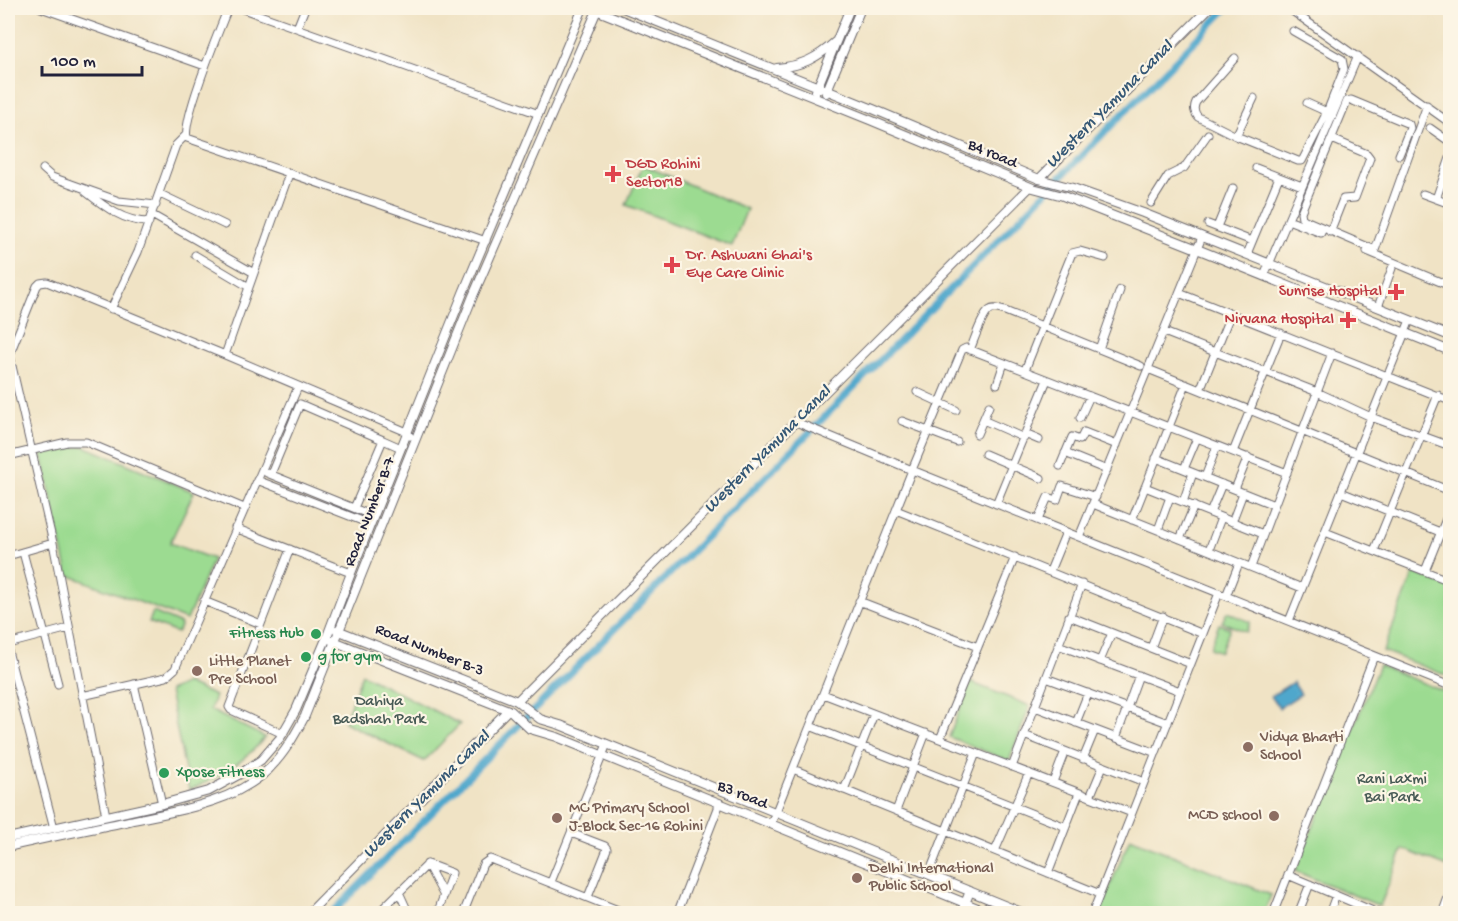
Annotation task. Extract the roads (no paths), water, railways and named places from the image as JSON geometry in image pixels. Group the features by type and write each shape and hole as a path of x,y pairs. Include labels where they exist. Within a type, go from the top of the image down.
{"street":[{"path":"41,8 205,66"},
{"path":"111,309 138,252 176,145 186,135 205,66 228,8"},
{"path":"240,8 539,114"},
{"path":"297,28 305,8"},
{"name":"Road Number B-7","path":"335,629 351,573 407,432 583,8"},
{"name":"Road Number B-7","path":"8,847 212,802 245,786 268,770 287,748 305,716 335,629 415,441 472,296 581,49 595,8"},
{"name":"B4 road","path":"595,8 1031,188 1063,196 1450,351"},
{"name":"B4 road","path":"623,8 828,90 1042,180 1073,188 1143,213 1450,336"},
{"path":"813,97 850,8"},
{"path":"823,101 861,8"},
{"path":"1042,180 1209,8"},
{"path":"1288,8 1450,123"},
{"path":"1264,276 1302,186 1345,64 1342,59 1293,31"},
{"path":"691,48 695,37"},
{"path":"774,69 809,62 838,39"},
{"path":"1358,56 1301,214 1305,220 1450,286"},
{"path":"1235,58 1194,107 1198,117 1236,136 1298,161 1304,159 1317,142 1329,137 1346,103 1351,100 1409,124 1410,128 1399,155"},
{"path":"1236,136 1254,98"},
{"path":"1307,103 1327,112"},
{"path":"1374,251 1427,105"},
{"path":"1430,128 1450,142"},
{"path":"1151,202 1167,176 1184,168 1208,134"},
{"path":"186,135 190,140 486,241"},
{"path":"1329,137 1367,154 1370,158 1355,198 1343,198 1330,232"},
{"path":"1436,199 1450,158"},
{"path":"43,168 52,177 118,201 156,205"},
{"path":"1256,168 1302,186"},
{"path":"225,355 289,174"},
{"path":"1247,254 1279,177"},
{"path":"78,185 118,214 135,222 151,219 254,273"},
{"path":"519,702 1031,188"},
{"path":"1217,227 1233,188"},
{"path":"160,194 225,225"},
{"path":"1422,194 1450,204"},
{"path":"1288,220 1374,251"},
{"path":"1208,224 1252,242"},
{"path":"1079,537 1130,412 1144,367 1164,332 1202,237"},
{"path":"1025,370 1072,253 1080,251 1105,258"},
{"path":"195,255 249,287"},
{"path":"1378,307 1392,268"},
{"path":"106,816 52,543 10,355 37,286 47,282 407,432 415,441"},
{"path":"1099,349 1120,290"},
{"path":"463,293 472,296"},
{"path":"1179,293 1450,400"},
{"path":"970,350 989,310 1005,311 1450,491"},
{"path":"1200,390 1230,313"},
{"path":"1289,621 1410,320"},
{"path":"1164,332 1450,447"},
{"path":"1233,452 1281,333"},
{"path":"771,824 962,350 966,348 1025,370 1287,473"},
{"path":"1251,567 1332,353"},
{"path":"996,384 1004,363"},
{"path":"996,504 1047,380"},
{"path":"1132,520 1186,384"},
{"path":"82,696 161,679 175,669 298,387"},
{"path":"917,392 956,411"},
{"path":"1374,551 1438,395"},
{"path":"1080,418 1090,396"},
{"path":"271,474 300,404 401,448"},
{"path":"977,435 989,406"},
{"path":"340,422 347,407"},
{"path":"983,420 1039,440"},
{"path":"903,421 957,442"},
{"path":"799,423 1450,686"},
{"path":"1060,466 1072,437 1080,440 1083,432 1117,445"},
{"path":"1184,469 1197,438"},
{"path":"354,508 382,440"},
{"path":"8,456 67,442 86,442 244,508"},
{"path":"1205,477 1217,446"},
{"path":"1065,453 1107,470"},
{"path":"985,454 1041,478"},
{"path":"1156,458 1274,505"},
{"path":"1235,489 1248,458"},
{"path":"261,470 354,508 372,520"},
{"path":"1183,502 1194,473"},
{"path":"257,480 372,520"},
{"path":"1210,513 1222,484"},
{"path":"1038,520 1048,497 1057,500 1062,486 1132,520 1302,588"},
{"path":"1145,487 1263,534"},
{"path":"1232,522 1243,492"},
{"path":"1341,492 1450,536"},
{"path":"1158,530 1170,497"},
{"path":"1180,539 1194,506"},
{"path":"1425,571 1450,509"},
{"path":"896,510 1203,634"},
{"path":"1209,550 1221,518"},
{"path":"235,528 351,573"},
{"path":"1050,571 1066,532"},
{"path":"1324,532 1450,581"},
{"path":"8,556 52,543"},
{"path":"283,734 229,707 290,549"},
{"path":"23,552 58,684"},
{"path":"940,739 1015,557"},
{"path":"1092,914 1203,634 1239,563"},
{"path":"1012,767 1082,584"},
{"path":"204,601 261,624"},
{"path":"859,601 978,647"},
{"path":"1069,616 1191,663"},
{"path":"1151,648 1163,616"},
{"path":"8,644 69,628"},
{"name":"Road Number B-3","path":"335,629 519,702"},
{"path":"1100,661 1112,633"},
{"path":"308,914 509,711 331,640"},
{"name":"Road Number B-7","path":"8,838 162,804 209,791 240,774 261,760 283,734 331,640"},
{"path":"1058,645 1180,691"},
{"path":"8,651 54,828"},
{"path":"1273,914 1374,656"},
{"path":"1116,738 1139,675"},
{"path":"1046,678 1168,723"},
{"path":"134,684 162,804"},
{"path":"1076,723 1088,693"},
{"path":"823,694 1132,813"},
{"name":"B3 road","path":"519,702 540,719 560,725 1026,914"},
{"path":"1035,707 1156,753"},
{"name":"B3 road","path":"509,711 530,729 720,803 970,907 992,914"},
{"path":"844,790 874,714"},
{"path":"8,726 10,735"},
{"path":"810,726 1066,827"},
{"path":"1083,759 1095,730"},
{"path":"896,811 926,733"},
{"path":"1024,735 1144,782"},
{"path":"551,882 607,744"},
{"path":"1053,782 1065,751"},
{"path":"929,874 976,753"},
{"path":"1090,797 1103,766"},
{"path":"793,770 1100,894"},
{"path":"995,851 1029,773"},
{"path":"1048,873 1080,793"},
{"path":"677,914 720,803"},
{"path":"571,833 605,846 607,849 588,897"},
{"path":"462,914 483,864 488,859 628,914"},
{"path":"377,914 427,864"},
{"path":"427,864 444,896"},
{"path":"427,864 452,873 436,914"},
{"path":"1288,875 1380,914"},
{"path":"1298,914 1310,884"},
{"path":"399,892 409,914"},
{"path":"961,914 970,907 974,892"},
{"path":"1446,910 1450,892"},
{"path":"1329,914 1336,895"},
{"path":"605,914 609,905"}],"water":[{"path":"1293,682 1301,694 1279,708 1271,696"}],"waterway":[{"name":"Western Yamuna Canal","path":"331,914 1227,8"}],"railway":[{"path":"640,8 695,10 719,8"}],"place":[{"name":"DGD Rohini Sector18","path":"613,174"},
{"name":"Dr. Ashwani Ghai's Eye Care Clinic","path":"672,265"},
{"name":"Sunrise Hospital","path":"1396,292"},
{"name":"Nirvana Hospital","path":"1348,320"},
{"name":"Fitness Hub","path":"316,634"},
{"name":"g for gym","path":"306,657"},
{"name":"Little Planet Pre School","path":"197,671"},
{"name":"Vidya Bharti School","path":"1248,747"},
{"name":"Xpose Fitness","path":"164,773"},
{"name":"MCD school","path":"1274,816"},
{"name":"MC Primary School J-Block Sec-16 Rohini","path":"557,818"},
{"name":"Delhi International Public School","path":"857,878"}],"park label":[{"name":"Dahiya Badshah Park","path":"379,711"},
{"name":"Rani Laxmi Bai Park","path":"1392,789"}]}
